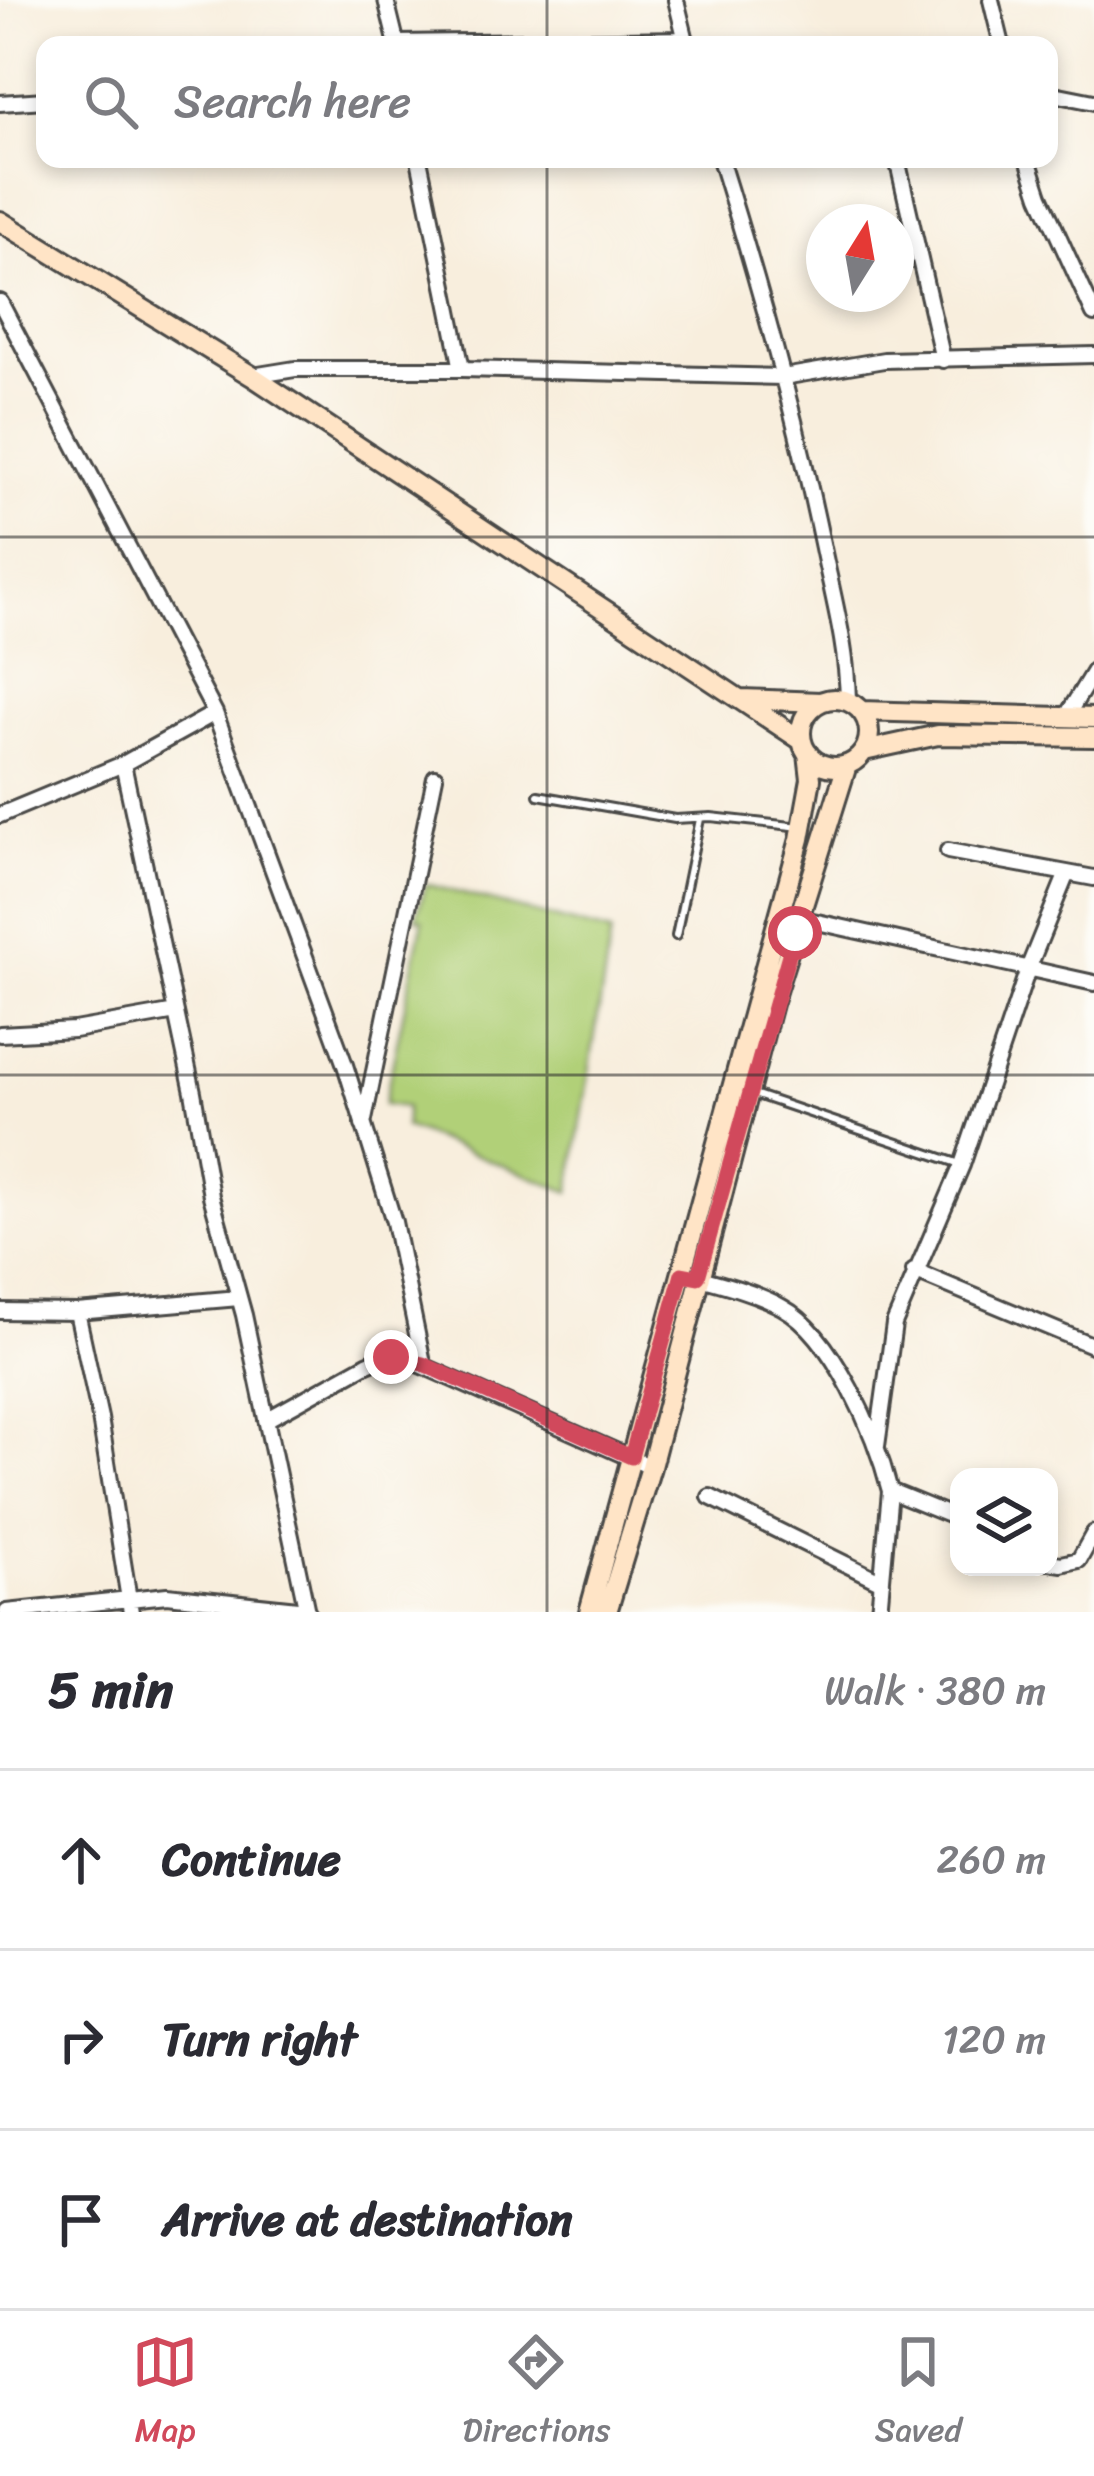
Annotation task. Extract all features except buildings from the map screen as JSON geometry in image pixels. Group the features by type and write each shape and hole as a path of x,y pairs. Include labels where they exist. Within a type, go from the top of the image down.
{"main road":[{"path":"0,221 252,376 740,699 819,763 847,765 864,751 938,735 1094,737"},
{"path":"740,699 1094,718"},
{"path":"607,1612 651,1467 690,1275 802,827 811,779 802,725 808,711 820,702"},
{"path":"854,706 869,730 864,751"},
{"path":"589,1612 631,1457 847,765"}],"street":[{"path":"386,0 394,36"},
{"path":"676,0 685,36"},
{"path":"991,0 1000,36"},
{"path":"1058,95 1094,102"},
{"path":"0,103 36,101"},
{"path":"421,168 462,369"},
{"path":"723,168 783,377 844,631 854,706"},
{"path":"899,168 943,360"},
{"path":"1031,168 1094,314"},
{"path":"0,302 215,713 319,988 394,1222 423,1364"},
{"path":"252,376 296,369 462,369 783,377 884,360 1094,355"},
{"path":"1066,718 1094,671"},
{"path":"0,815 123,764 215,713"},
{"path":"7,1612 200,1597 307,1611 239,1298 211,1196 123,764"},
{"path":"362,1130 435,777"},
{"path":"948,851 1094,878"},
{"path":"877,1446 894,1324 962,1165 1028,969 1067,873"},
{"path":"799,918 1094,983"},
{"path":"1,1030 74,1030 176,1012"},
{"path":"914,1271 1094,1346"},
{"path":"690,1275 758,1296 802,1320 824,1345 877,1446 890,1491 879,1612"},
{"path":"0,1311 77,1312 239,1298"},
{"path":"77,1312 100,1418 130,1604"},
{"path":"266,1420 381,1358 403,1357 651,1467"},
{"path":"890,1491 950,1515"},
{"path":"710,1497 882,1582"},
{"path":"1058,1564 1079,1560 1094,1533"}],"lane":[{"path":"538,795 675,819 802,827"},
{"path":"676,936 700,819"},
{"path":"748,1092 962,1165"}],"green space":[{"path":"426,884 611,933 570,1192 405,1127 406,1107 384,1104 423,920 416,918"}],"route":[{"path":"391,1357 423,1364 631,1457 682,1274 698,1277 795,933"}]}
